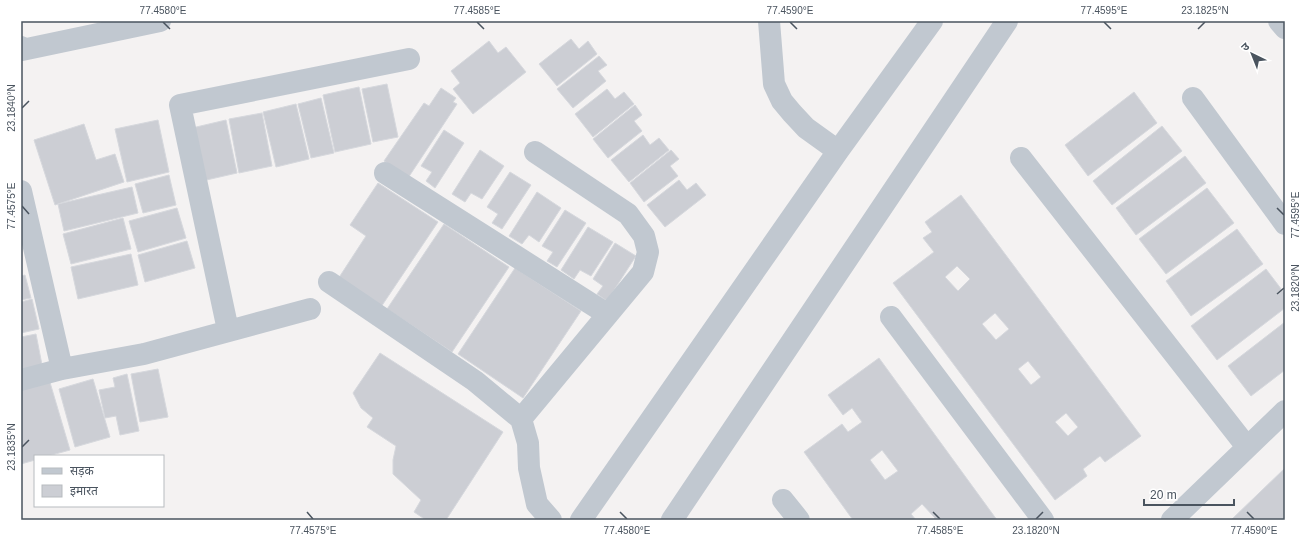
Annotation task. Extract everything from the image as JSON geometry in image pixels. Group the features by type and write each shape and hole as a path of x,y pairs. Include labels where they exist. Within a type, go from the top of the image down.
{"street":[{"path":"21,49 160,21"},
{"path":"769,21 774,84 782,101 806,128 838,151"},
{"path":"581,520 838,151 932,21"},
{"path":"672,520 1007,21"},
{"path":"1279,21 1285,28"},
{"path":"228,330 180,104 409,59"},
{"path":"1194,98 1285,224"},
{"path":"521,419 643,272 648,252 644,236 628,214 535,152"},
{"path":"1021,158 1247,447"},
{"path":"386,173 607,314"},
{"path":"21,191 62,370"},
{"path":"329,282 475,381 521,419 528,443 530,468 537,504 551,520"},
{"path":"21,380 62,370 144,354 310,309"},
{"path":"891,317 1042,520"},
{"path":"1172,520 1285,411"},
{"path":"783,500 799,520"}],"building":[{"path":"571,39 579,49 588,41 597,54 557,86 539,64"},
{"path":"489,41 498,53 506,47 526,72 473,114 453,89 460,83 451,71"},
{"path":"599,56 607,65 598,71 606,81 573,108 557,89"},
{"path":"387,84 398,137 373,142 362,89"},
{"path":"359,87 371,144 335,152 323,95"},
{"path":"441,88 456,98 453,102 457,104 408,178 384,161 424,103 429,106"},
{"path":"607,89 615,99 624,92 634,104 593,137 575,114"},
{"path":"1134,92 1157,123 1088,176 1065,145"},
{"path":"321,98 334,153 311,158 298,104"},
{"path":"296,104 309,159 276,167 263,112"},
{"path":"635,105 642,115 634,121 642,131 608,158 593,139"},
{"path":"262,113 272,166 239,173 229,119"},
{"path":"158,120 169,172 127,182 115,129"},
{"path":"226,120 237,173 202,181 192,128"},
{"path":"84,124 96,160 115,154 124,182 55,205 34,140"},
{"path":"1162,126 1182,151 1112,205 1093,181"},
{"path":"444,130 464,143 435,188 426,181 432,172 421,166"},
{"path":"643,135 650,145 659,138 669,150 629,182 611,160"},
{"path":"480,150 504,166 482,199 471,193 465,202 452,194"},
{"path":"671,150 679,159 670,166 678,176 644,202 630,183"},
{"path":"1185,156 1206,183 1136,235 1116,208"},
{"path":"510,172 531,185 502,229 492,223 498,214 487,207"},
{"path":"169,175 176,205 143,213 135,184"},
{"path":"679,180 687,190 696,183 706,195 665,227 647,205"},
{"path":"378,183 438,222 381,307 338,279 366,236 350,225"},
{"path":"132,187 138,213 64,231 58,204"},
{"path":"1207,188 1234,223 1166,274 1139,239"},
{"path":"537,192 561,208 539,242 529,235 522,244 509,236"},
{"path":"961,195 1141,436 1105,462 1100,456 1083,469 1087,476 1055,500 893,283 934,252 923,238 932,232 925,222","holes":["957,266 970,279 958,291 945,277","995,313 1009,329 996,340 982,324","1028,361 1041,377 1031,385 1018,369","1066,413 1078,427 1068,436 1055,422"]},
{"path":"177,208 186,238 138,252 129,221"},
{"path":"565,210 586,223 557,267 547,261 553,252 542,246"},
{"path":"123,218 131,249 71,264 63,234"},
{"path":"444,224 509,267 452,352 387,309"},
{"path":"588,227 613,242 591,276 580,270 574,279 561,270"},
{"path":"1237,229 1263,264 1191,316 1166,281"},
{"path":"187,241 195,268 145,282 138,255"},
{"path":"615,243 636,256 607,301 597,294 603,286 593,279"},
{"path":"131,254 138,285 78,299 71,267"},
{"path":"515,268 581,311 523,398 458,354"},
{"path":"1266,269 1285,294 1285,308 1217,360 1191,326"},
{"path":"25,275 31,298 21,300 21,276"},
{"path":"32,299 39,329 21,333 21,302"},
{"path":"1285,322 1285,370 1251,396 1228,366"},
{"path":"36,334 43,370 21,375 21,337"},
{"path":"380,353 503,432 446,520 426,520 414,512 421,500 393,474 393,460 396,446 367,427 373,418 361,408 353,393"},
{"path":"879,358 997,520 933,520 935,518 922,504 911,514 916,520 853,520 804,452 842,424 848,432 862,422 852,408 843,415 828,395","holes":["882,450 898,471 885,480 870,460"]},
{"path":"158,369 168,417 140,422 131,374"},
{"path":"127,374 139,431 120,435 116,416 105,418 99,390 115,387 113,378"},
{"path":"49,379 70,450 52,455 34,455 34,460 21,464 21,387"},
{"path":"93,379 110,437 75,447 59,389"},
{"path":"1285,468 1285,520 1231,520"}]}
